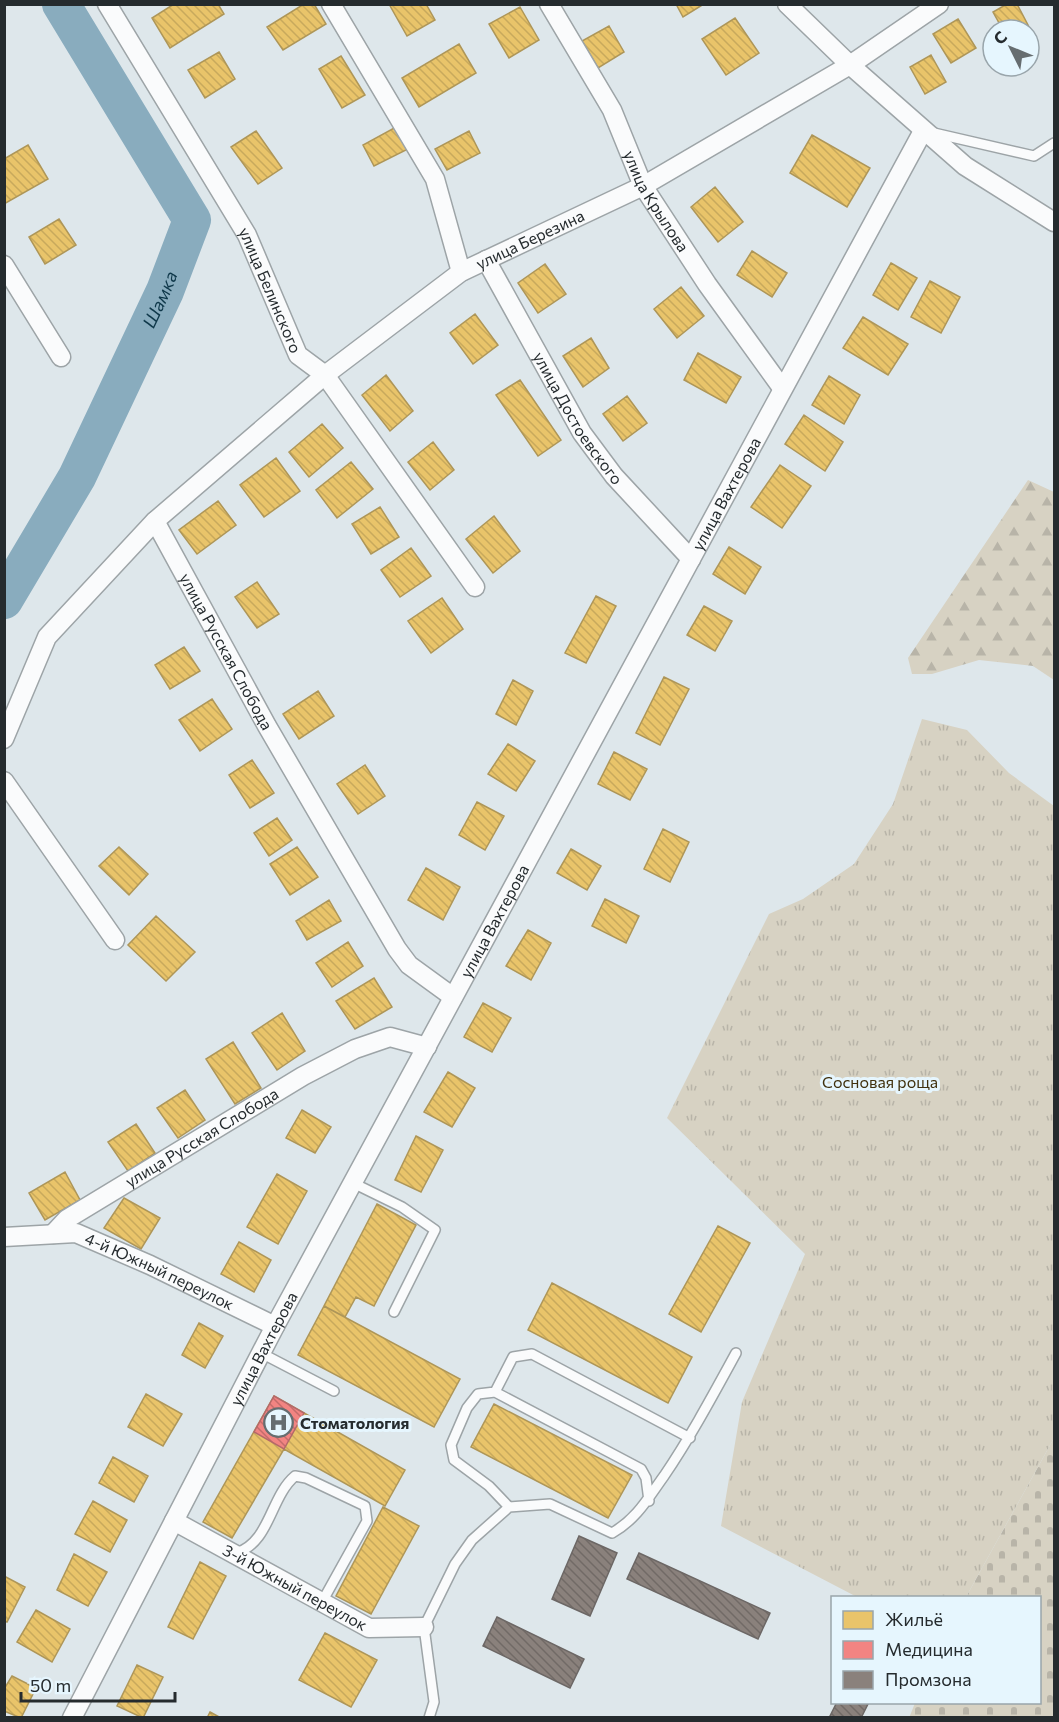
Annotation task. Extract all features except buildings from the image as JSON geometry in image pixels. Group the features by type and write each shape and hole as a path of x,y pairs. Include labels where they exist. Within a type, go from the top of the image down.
{"street":[{"name":"улица Белинского","path":"107,4 247,235 298,355 325,375 475,588"},
{"path":"331,4 435,180 461,272"},
{"name":"улица Крылова","path":"549,4 612,110 643,186 707,284 782,387"},
{"path":"787,4 850,65 965,166 1054,222"},
{"name":"улица Березина","path":"154,521 325,375 461,272 643,186 850,65 939,4"},
{"name":"улица Вахтерова","path":"80,1715 174,1521 275,1326 782,387 923,131"},
{"name":"улица Достоевского","path":"486,260 582,433 614,476 691,559"},
{"path":"4,265 61,357"},
{"path":"4,739 47,637 154,521"},
{"name":"улица Русская Слобода","path":"154,521 267,726 398,949 409,965 453,997"},
{"path":"4,781 115,940"},
{"name":"улица Русская Слобода","path":"53,1234 67,1219 303,1076 355,1049 390,1037 426,1047"},
{"name":"4-й Южный переулок","path":"4,1237 76,1233 150,1265 275,1326"},
{"name":"3-й Южный переулок","path":"174,1521 369,1628 424,1627"}],"lane":[{"path":"923,131 1034,156 1054,143"},
{"path":"352,1183 402,1207 435,1230 394,1312"},
{"path":"261,1353 334,1391"},
{"path":"429,1718 434,1702 424,1627 455,1564 472,1540 510,1507 550,1504 612,1533 627,1525 649,1501 690,1438 736,1353"},
{"path":"495,1392 513,1357 532,1354 690,1438"},
{"path":"510,1507 489,1486 454,1460 451,1445 467,1408 478,1394 495,1392 641,1469 646,1478 649,1501"},
{"path":"234,1554 246,1550 257,1541 286,1484 295,1476 306,1478 365,1506 367,1521 322,1602"}],"green space":[{"path":"1028,480 1054,492 1054,680 1033,666 979,660 932,674 912,674 908,658"},
{"name":"Сосновая роща","path":"922,719 967,730 1009,773 1054,806 1054,1438 967,1596 855,1596 721,1526 742,1402 805,1254 667,1118 769,914 803,899 854,864 893,804"},
{"path":"1054,1438 1054,1717 909,1718 915,1704 1041,1704 1041,1596 967,1596"}],"waterway":[{"name":"Шамка","path":"4,600 77,477 165,291 192,220 61,4"}],"place":[{"name":"Стоматология","path":"279,1423"}]}
